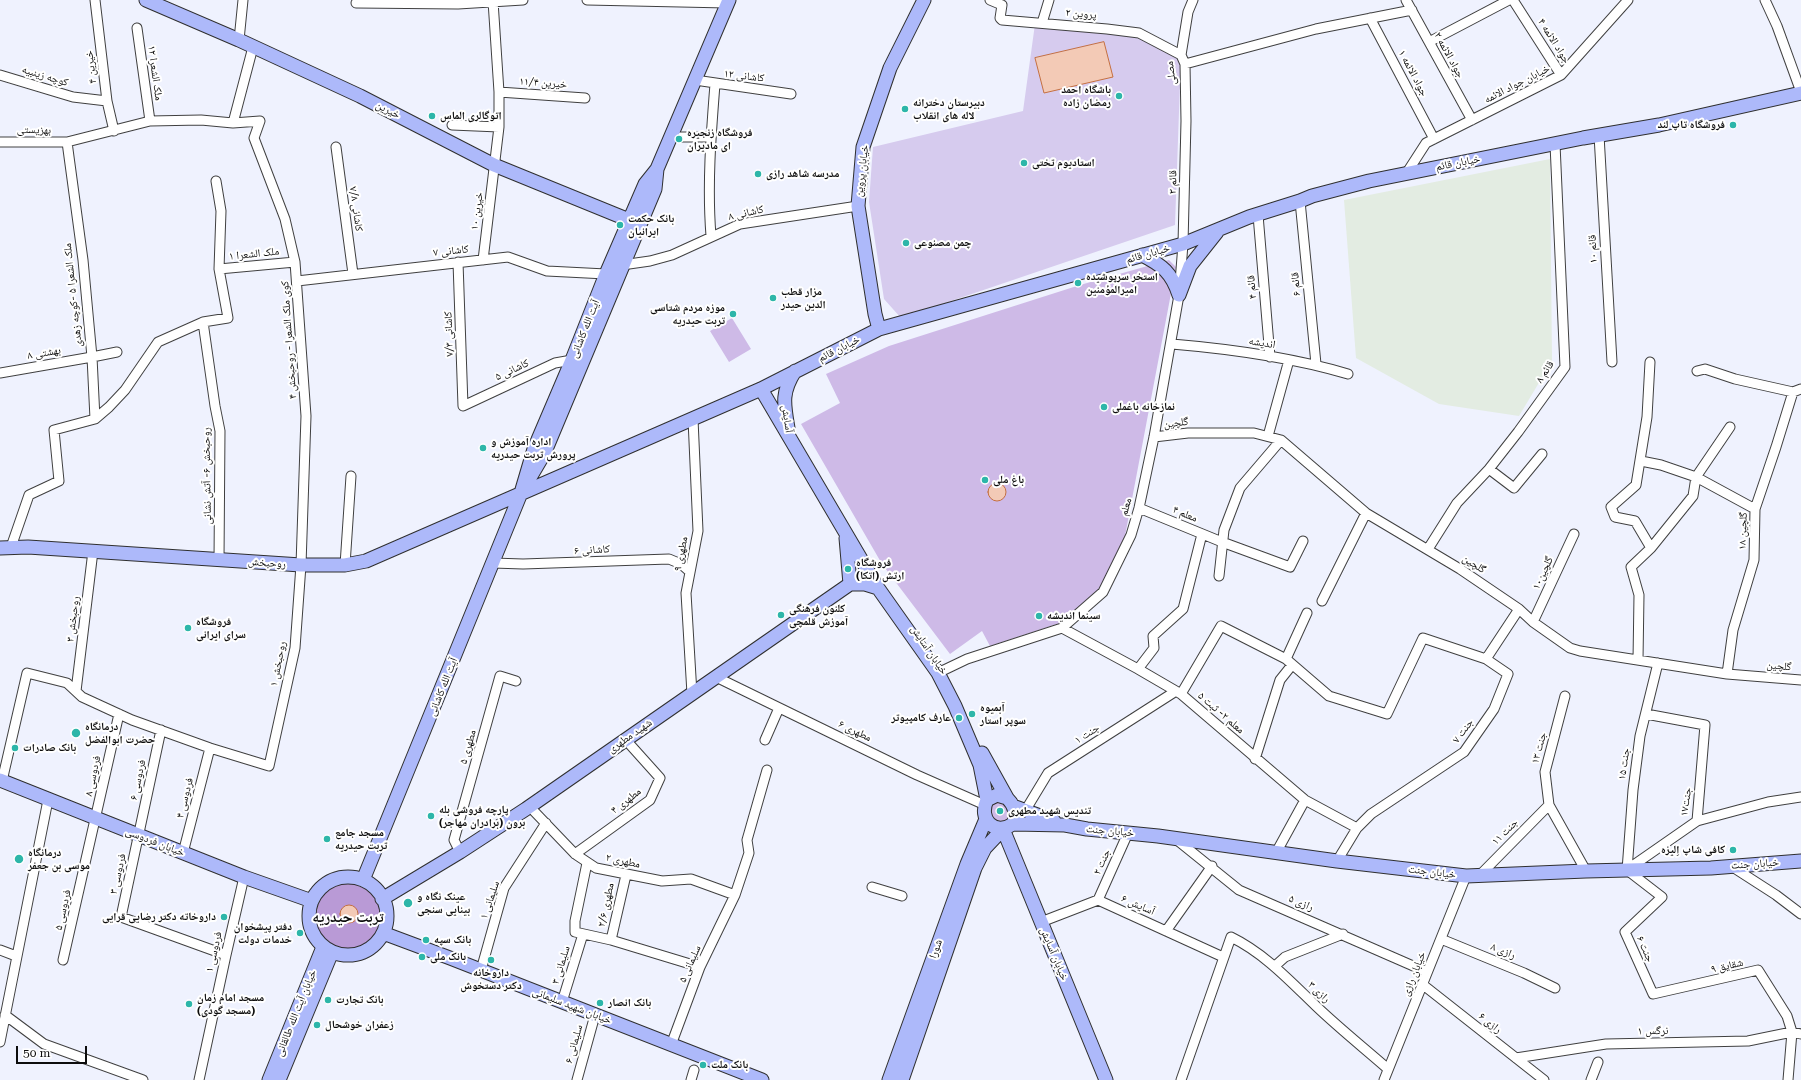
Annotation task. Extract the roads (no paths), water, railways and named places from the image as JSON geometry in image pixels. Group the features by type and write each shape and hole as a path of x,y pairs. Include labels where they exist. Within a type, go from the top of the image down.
{"street":[{"name":"خیرین ۴","path":"95,0 107,101 114,131"},
{"name":"خیرین","path":"146,0 239,40 360,96 494,165 629,220"},
{"path":"239,40 243,0"},
{"path":"356,3 458,4 523,0"},
{"path":"587,0 728,1"},
{"name":"خیابان پروین","path":"879,329 875,314 858,206 863,148 890,68 924,0"},
{"name":"پروین ۲","path":"990,0 1002,5 1001,19 1139,33 1181,55"},
{"path":"1042,23 1049,0"},
{"name":"مصلی","path":"1186,121 1185,64 1181,55 1188,12 1193,0"},
{"name":"جواد الائمه ۲","path":"1406,0 1472,120"},
{"path":"1487,0 1490,10"},
{"path":"1429,42 1509,0"},
{"name":"جواد الائمه ۴","path":"1514,0 1561,75"},
{"name":"خیابان جواد الائمه","path":"1406,174 1426,143 1561,75 1628,0"},
{"path":"1765,0 1777,26 1801,93"},
{"name":"خیرین ۱۰","path":"483,260 499,128 499,92 493,1"},
{"name":"آیت الله کاشانی","path":"363,880 371,864 521,494 534,449 572,360 606,274 645,184 657,169 728,1"},
{"path":"1185,64 1316,30 1412,10"},
{"name":"جواد الائمه ۱","path":"1370,18 1434,139"},
{"name":"ملک الشعرا ۱۲","path":"137,28 150,121"},
{"path":"233,123 253,47"},
{"name":"کوچه زینبیه","path":"0,75 73,97 107,101"},
{"name":"کاشانی ۱۲","path":"695,80 714,84 791,94"},
{"path":"711,236 708,206 710,137 714,84"},
{"name":"خیرین ۱۱/۴","path":"499,92 585,98"},
{"name":"خیابان قائم","path":"521,494 761,389 879,329 1183,244 1249,217 1312,196 1369,181 1599,135 1659,126 1801,93"},
{"name":"بهزیستی","path":"0,142 67,142 150,121 201,120 233,123 260,121"},
{"name":"کوی ملک الشعرا - روحبخش ۴","path":"260,121 254,138 285,219 295,262 297,281 306,416 300,565"},
{"name":"قائم ۳","path":"1183,244 1186,121"},
{"path":"452,125 499,128"},
{"name":"قائم ۱۰","path":"1599,135 1612,362"},
{"path":"671,136 710,137"},
{"name":"ملک الشعرا ۵ -کوچه زهدی","path":"67,142 83,260 92,357 117,352"},
{"name":"قائم ۸","path":"1428,550 1457,503 1489,469 1565,367 1555,144"},
{"name":"کاشانی ۷/۸","path":"336,147 353,274"},
{"name":"آیت الله کاشانی","path":"521,494 544,454 622,264 655,189 657,169"},
{"path":"216,181 221,211 219,269"},
{"name":"قائم ۶","path":"1300,201 1316,364"},
{"name":"کاشانی ۸","path":"622,264 650,261 672,255 740,224 858,206"},
{"name":"قائم ۴","path":"1258,215 1270,357"},
{"path":"1179,295 1190,266 1220,229"},
{"name":"معلم","path":"944,670 966,658 1062,628 1103,592 1131,535 1139,508 1172,344 1179,295 1183,244"},
{"path":"1142,256 1165,270 1175,282 1179,295"},
{"name":"کاشانی ۷","path":"297,281 508,257 547,271 606,274"},
{"name":"ملک الشعرا ۱","path":"203,322 228,318 219,269 295,262"},
{"name":"کاشانی ۷/۳","path":"458,262 463,406"},
{"path":"6,548 29,495 59,481 54,430 95,419 125,390 158,342 203,322"},
{"name":"روحبخش ۶- آتش نشانی","path":"203,322 220,431 219,560"},
{"name":"اندیشه","path":"1172,344 1217,348 1316,364 1348,374"},
{"path":"92,357 95,419"},
{"name":"بهشتی ۸","path":"0,373 92,357"},
{"name":"کاشانی ۵","path":"463,406 555,363 572,360"},
{"path":"1268,436 1289,360"},
{"path":"1650,362 1648,417 1636,485 1611,506 1615,517 1635,521 1651,548"},
{"path":"1697,371 1705,369 1735,379 1797,390"},
{"name":"آسایش","path":"790,438 784,409 784,397 787,383 795,371"},
{"name":"آسایش","path":"761,389 790,438"},
{"name":"گلچین ۱۸","path":"1727,674 1733,630 1754,560 1755,509 1797,390"},
{"name":"مطهری ۹","path":"692,694 686,593 698,531 693,419"},
{"path":"1638,660 1639,595 1631,567 1651,548 1693,496 1696,477 1730,427"},
{"name":"گلچین","path":"1154,437 1188,432 1254,433 1281,440 1366,513 1428,550 1519,609 1533,622 1570,648 1580,651 1727,674 1801,680"},
{"name":"خیابان آسایش","path":"790,438 878,588 938,673 955,706 980,765 986,803"},
{"path":"1219,576 1224,530 1240,488 1281,440"},
{"path":"1489,469 1514,488 1542,454"},
{"path":"1641,461 1661,465 1696,477 1755,509"},
{"path":"345,565 351,476"},
{"name":"روحبخش","path":"6,548 93,551 300,565 345,565 366,561 521,494"},
{"name":"معلم ۴","path":"1139,508 1222,542 1290,567 1303,541"},
{"path":"1322,601 1366,513"},
{"name":"خیابان آسایش","path":"845,532 850,584"},
{"path":"1138,669 1154,648 1153,636 1183,609 1202,534"},
{"name":"گلچین۱۰","path":"1533,622 1574,534"},
{"name":"روحبخش ۳","path":"76,691 93,551"},
{"name":"کاشانی ۶","path":"493,563 530,564 669,560 681,564 690,572"},
{"name":"روحبخش ۱","path":"210,748 269,766 295,648 300,565"},
{"name":"خیابان آسایش","path":"871,575 884,585 944,670 985,762 1015,805"},
{"path":"850,584 865,584 878,588"},
{"name":"شهید مطهری","path":"382,899 460,852 529,806 850,584"},
{"path":"1179,693 1221,626 1289,662 1329,696 1387,714 1423,638 1486,659 1519,609"},
{"path":"1255,759 1280,680 1289,662 1306,613"},
{"name":"معلم ۲- ثبت ۵","path":"1062,628 1179,693 1305,800 1357,828"},
{"name":"جنت ۷","path":"1337,861 1357,828 1371,814 1464,752 1494,709 1508,674 1486,659"},
{"name":"جنت ۱۵","path":"1626,870 1633,790 1640,736 1658,663"},
{"path":"1,781 27,673 67,683 82,698 132,720 210,748"},
{"name":"مطهری ۵","path":"460,852 454,840 500,676 516,681"},
{"name":"مطهری ۶","path":"716,677 917,775 986,803"},
{"name":"جنت ۱","path":"1015,805 1048,773 1179,693"},
{"name":"جنت ۱۳","path":"1565,696 1545,772 1549,805 1586,870"},
{"path":"764,740 779,708"},
{"name":"فردوسی ۸","path":"96,819 119,714"},
{"name":"جنت۱۷","path":"1626,870 1697,821 1705,725 1646,714"},
{"name":"فردوسی ۶","path":"139,836 161,730"},
{"name":"مطهری ۴","path":"575,854 650,800 660,778 624,739"},
{"name":"فردوسی ۴","path":"183,853 210,748"},
{"name":"سلیمانی ۵","path":"671,1045 700,967 735,895 749,852 747,840 767,770"},
{"name":"خیابان فردوسی","path":"1,781 244,877 312,900"},
{"path":"998,795 1015,805 1015,818 1008,827 992,826 986,819 984,811 986,803 998,795"},
{"path":"1697,821 1768,802 1801,797"},
{"path":"0,1042 48,800"},
{"path":"1277,852 1305,800"},
{"name":"خیابان جنت","path":"1015,805 1065,825"},
{"name":"جنت ۱۱","path":"1472,876 1549,805"},
{"name":"مطهری ۲","path":"529,806 575,854 596,868 662,881 691,879 735,895"},
{"name":"فردوسی ۵","path":"63,960 78,902 96,819"},
{"name":"شورا","path":"889,1080 967,864 986,819"},
{"name":"سلیمانی ۱","path":"481,970 504,888 546,823"},
{"name":"خیابان جنت","path":"1008,827 1065,825 1088,829 1128,832 1337,861 1472,876 1586,870 1731,866 1801,861"},
{"name":"خیابان آسایش","path":"1008,827 1041,922 1106,1080"},
{"name":"شورا","path":"902,1080 976,868 985,848 1008,827"},
{"name":"جنت ۲","path":"1098,900 1128,832"},
{"name":"فردوسی ۳","path":"139,836 121,917 226,955"},
{"name":"رازی ۵","path":"1176,839 1212,866 1239,890 1343,934 1427,972"},
{"path":"587,863 575,921 575,932 611,940 700,967"},
{"path":"371,864 373,878 376,883 395,892"},
{"path":"1166,931 1212,866"},
{"path":"1731,866 1776,895 1801,914"},
{"name":"جنت ۶","path":"1626,870 1662,897 1625,932 1653,994 1702,984"},
{"name":"مطهری ۲/۶","path":"611,940 626,875"},
{"name":"خیابان رازی","path":"1384,1080 1440,939 1472,876"},
{"name":"فردوسی ۱","path":"199,1080 244,877"},
{"path":"349,877 363,880 374,888 382,899 386,910 386,922 382,933 374,945 362,952 348,955 328,949 316,939 310,927 309,913 312,900 319,889 335,879 349,877"},
{"path":"872,887 902,896"},
{"path":"1041,922 1098,900"},
{"name":"آسایش ۶","path":"1098,900 1223,957"},
{"name":"خیابان شهید سلیمانی","path":"382,933 481,970 762,1080"},
{"name":"سلیمانی ۳","path":"562,1002 583,934"},
{"path":"1275,966 1284,957 1343,934"},
{"name":"رازی ۳","path":"1223,957 1231,937 1239,941 1275,966 1326,1015 1388,1069"},
{"name":"رازی ۸","path":"1440,939 1524,973 1555,988"},
{"name":"خیابان آیت الله طالقانی","path":"269,1080 328,949"},
{"name":"خیابان آیت الله طالقانی","path":"279,1080 328,949"},
{"path":"0,950 16,956"},
{"path":"1181,1080 1223,957"},
{"name":"شقایق ۹","path":"1702,984 1758,970 1787,1016 1792,1032 1788,1080"},
{"name":"رازی ۶","path":"1422,984 1544,1080"},
{"name":"سلیمانی ۶","path":"577,1080 595,1015"},
{"path":"5,1016 44,1044 143,1080"},
{"path":"1792,1032 1801,1034"},
{"name":"نرگس ۱","path":"1516,1058 1606,1044 1748,1041 1792,1032"},
{"path":"1590,1080 1598,1062"},
{"path":"691,1080 694,1070"}],"place":[{"name":"باشگاه احمد رمضان زاده","path":"1119,96"},
{"name":"دبیرستان دخترانه لاله های انقلاب","path":"905,109"},
{"name":"اتوگالری الماس","path":"432,116"},
{"name":"فروشگاه تاپ لند","path":"1733,125"},
{"name":"فروشگاه زنجیره ای مادیران","path":"679,139"},
{"name":"استادیوم تختی","path":"1024,163"},
{"name":"مدرسه شاهد رازی","path":"758,174"},
{"name":"بانک حکمت ایرانیان","path":"620,225"},
{"name":"چمن مصنوعی","path":"906,243"},
{"name":"استخر سرپوشیده امیرالمؤمنین","path":"1078,283"},
{"name":"مزار قطب الدین حیدر","path":"773,298"},
{"name":"موزه مردم شتاسی تربت حیدریه","path":"733,314"},
{"name":"نمازخانه باغملی","path":"1104,407"},
{"name":"اداره آموزش و پرورش تربت حیدریه","path":"483,448"},
{"name":"باغ ملی","path":"985,480"},
{"name":"فروشگاه ارتش (اتکا)","path":"848,569"},
{"name":"کلنون فرهنگی آموزش قلمچی","path":"781,615"},
{"name":"سینما اندیشه","path":"1039,616"},
{"name":"فروشگاه سرای ایرانی","path":"188,628"},
{"name":"آبمیوه سوپر استار","path":"972,714"},
{"name":"عارف کامپیوتر","path":"959,718"},
{"name":"درمانگاه حضرت ابوالفضل","path":"76,733"},
{"name":"بانک صادرات","path":"15,748"},
{"name":"تندیس شهید مطهری","path":"1000,811"},
{"name":"پارچه فروشی بله برون (برادران مهاجر)","path":"431,816"},
{"name":"مسجد جامع تربت حیدریه","path":"327,839"},
{"name":"کافی شاپ اِلیزه","path":"1733,850"},
{"name":"درمانگاه موسی بن جعفر","path":"19,859"},
{"name":"عینک نگاه و بینایی سنجی","path":"408,903"},
{"name":"داروخاته دکتر رضایی قرایی","path":"224,917"},
{"name":"دفتر پیشخوان خدمات دولت","path":"300,933"},
{"name":"بانک سپه","path":"426,940"},
{"name":"بانک ملی","path":"422,957"},
{"name":"داروخانه دکتر دستخوش","path":"491,960"},
{"name":"بانک تجارت","path":"328,1000"},
{"name":"بانک انصار","path":"600,1003"},
{"name":"مسجد امام زمان (مسجد گودی)","path":"189,1004"},
{"name":"زعفران خوشحال","path":"317,1025"},
{"name":"بانک ملت","path":"703,1065"}],"district":[{"name":"تربت حیدریه","path":"348,918"}]}
